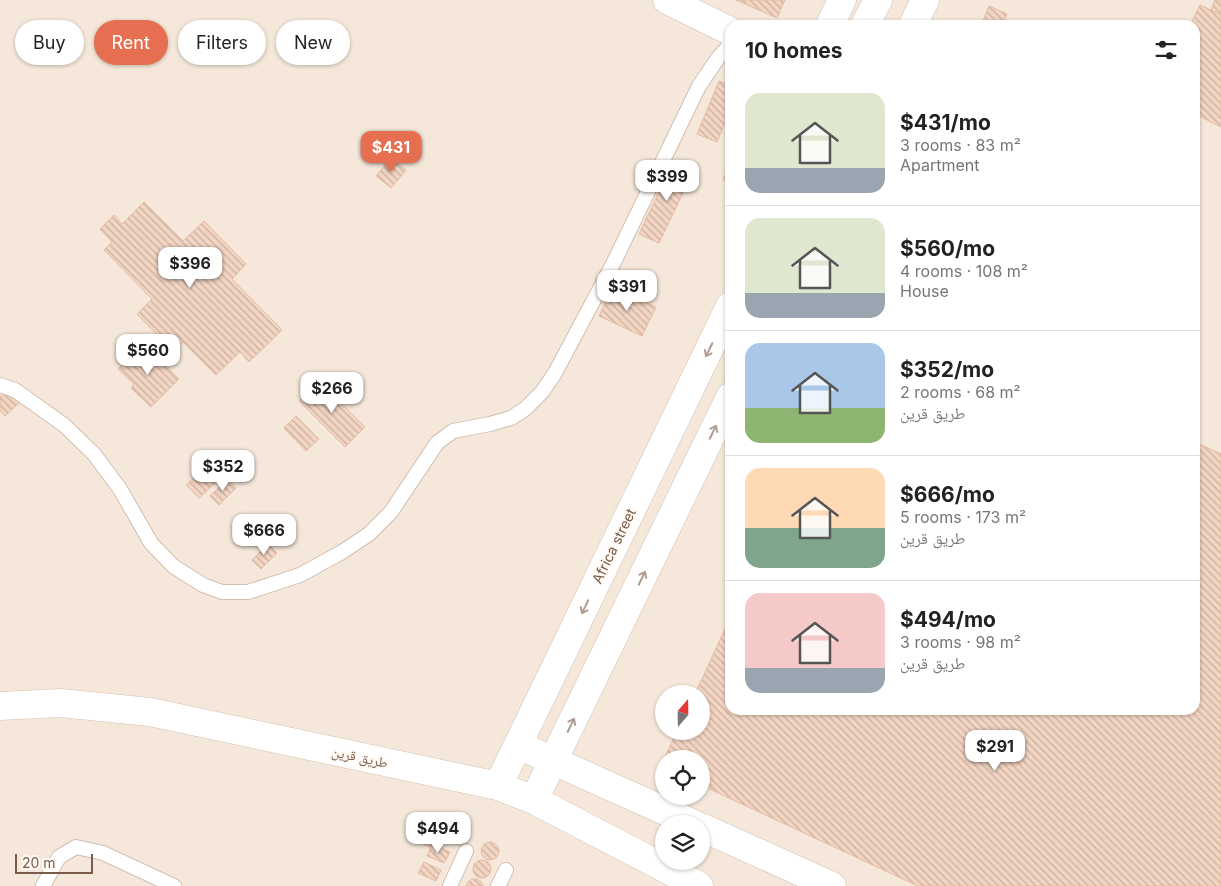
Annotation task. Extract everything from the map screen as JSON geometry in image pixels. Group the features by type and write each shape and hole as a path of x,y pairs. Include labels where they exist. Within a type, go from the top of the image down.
{"street":[{"path":"667,0 725,29"},
{"path":"832,20 842,0"},
{"path":"868,20 878,0"},
{"path":"915,20 925,0"},
{"name":"Africa street","path":"498,786 725,316"},
{"path":"534,800 725,407"},
{"name":"طريق قرين","path":"0,706 61,703 150,712 498,786 534,800 699,886"},
{"path":"518,745 674,815"},
{"path":"710,831 832,886"}],"lane":[{"path":"0,385 15,390 64,425 94,454 120,489 151,543 172,566 203,585 222,592 248,592 300,575 342,552 369,534 391,512 437,443 453,431 511,418 525,409 542,392 555,373 613,264 699,86 725,50"},
{"path":"43,886 59,857 76,846 103,853 174,886"},
{"path":"450,886 466,851"},
{"path":"498,886 506,870"}],"shaded area":[{"path":"0,0 1221,0 1221,886 0,886"}],"building":[{"path":"736,0 785,0 777,18"},
{"path":"1215,0 1221,0 1221,15 1211,10"},
{"path":"1200,5 1221,15 1221,127 1200,116 1200,20 1192,20"},
{"path":"989,6 1007,14 1004,20 983,20"},
{"path":"719,81 725,83 725,122 717,142 697,134"},
{"path":"391,158 406,170 391,188 376,176"},
{"path":"674,160 694,170 659,243 639,234"},
{"path":"144,202 183,241 204,221 246,264 232,279 282,330 249,362 240,352 216,375 183,342 173,351 137,314 152,299 104,250 112,242 100,229 114,215 122,224"},
{"path":"613,287 656,307 642,336 599,316"},
{"path":"141,345 179,379 151,407 131,388 134,384 118,369"},
{"path":"319,381 365,427 345,447 299,401"},
{"path":"5,392 21,401 5,416 0,411 0,397"},
{"path":"296,416 319,439 306,451 284,428"},
{"path":"1200,444 1221,454 1221,886 918,886 710,789 710,750 668,750 673,740 710,740 710,685 699,685 725,629 725,715 1200,715"},
{"path":"209,464 222,477 199,498 186,485"},
{"path":"228,479 236,488 219,505 210,496"},
{"path":"268,544 277,553 261,569 252,560"},
{"path":"417,828 435,836 430,847 412,839"},
{"path":"490,842 496,845 499,851 496,857 490,860 484,857 481,851 484,845"},
{"path":"432,844 450,852 444,863 427,856"},
{"path":"482,860 488,863 491,869 488,875 482,878 476,875 473,869 476,863"},
{"path":"424,862 441,870 436,881 418,873"},
{"path":"472,879 478,879 483,886 466,886"}]}
